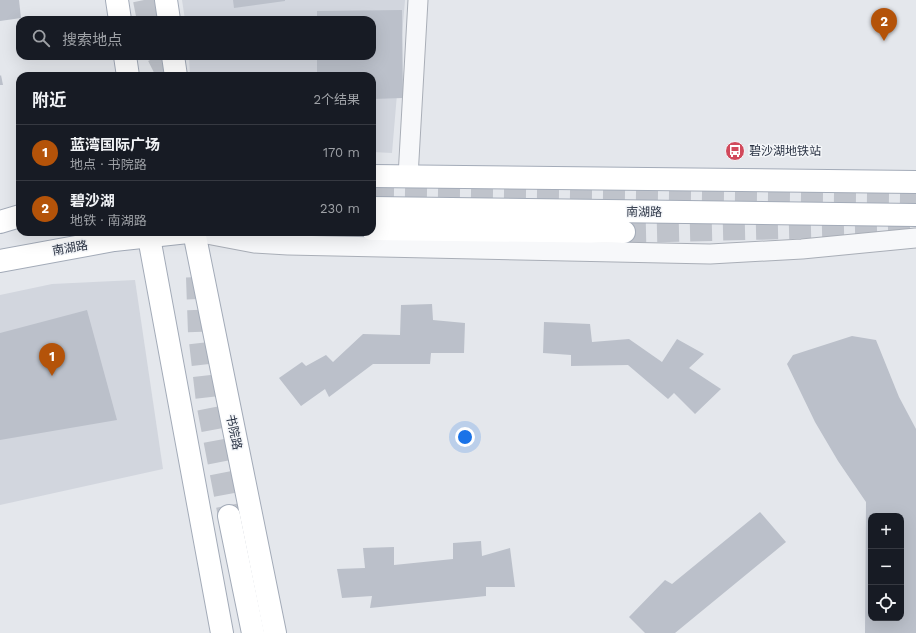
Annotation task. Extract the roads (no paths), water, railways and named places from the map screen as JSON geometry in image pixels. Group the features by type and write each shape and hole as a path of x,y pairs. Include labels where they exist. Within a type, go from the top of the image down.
{"main road":[{"path":"118,0 120,16"},
{"path":"166,0 168,16"},
{"path":"126,60 128,72"},
{"path":"174,60 175,72"},
{"path":"376,176 916,182"},
{"name":"南湖路","path":"376,208 916,215"},
{"path":"0,222 16,217"},
{"path":"376,229 624,232"},
{"name":"南湖路","path":"0,261 137,236"},
{"path":"148,236 222,633"},
{"name":"书院路","path":"196,236 275,633"},
{"path":"229,516 253,633"}],"street":[{"path":"408,177 418,0"},
{"path":"216,236 254,243 710,254 802,249 916,238"}],"tunnel":[{"path":"144,0 147,16"},
{"path":"160,60 166,72"},
{"path":"376,191 916,199"},
{"path":"624,232 916,225"},
{"path":"197,277 199,333 207,402 229,516"}],"place":[{"name":"碧沙湖","path":"884,41"},
{"name":"碧沙湖地铁站","path":"735,151"},
{"name":"蓝湾国际广场","path":"52,376"}]}
